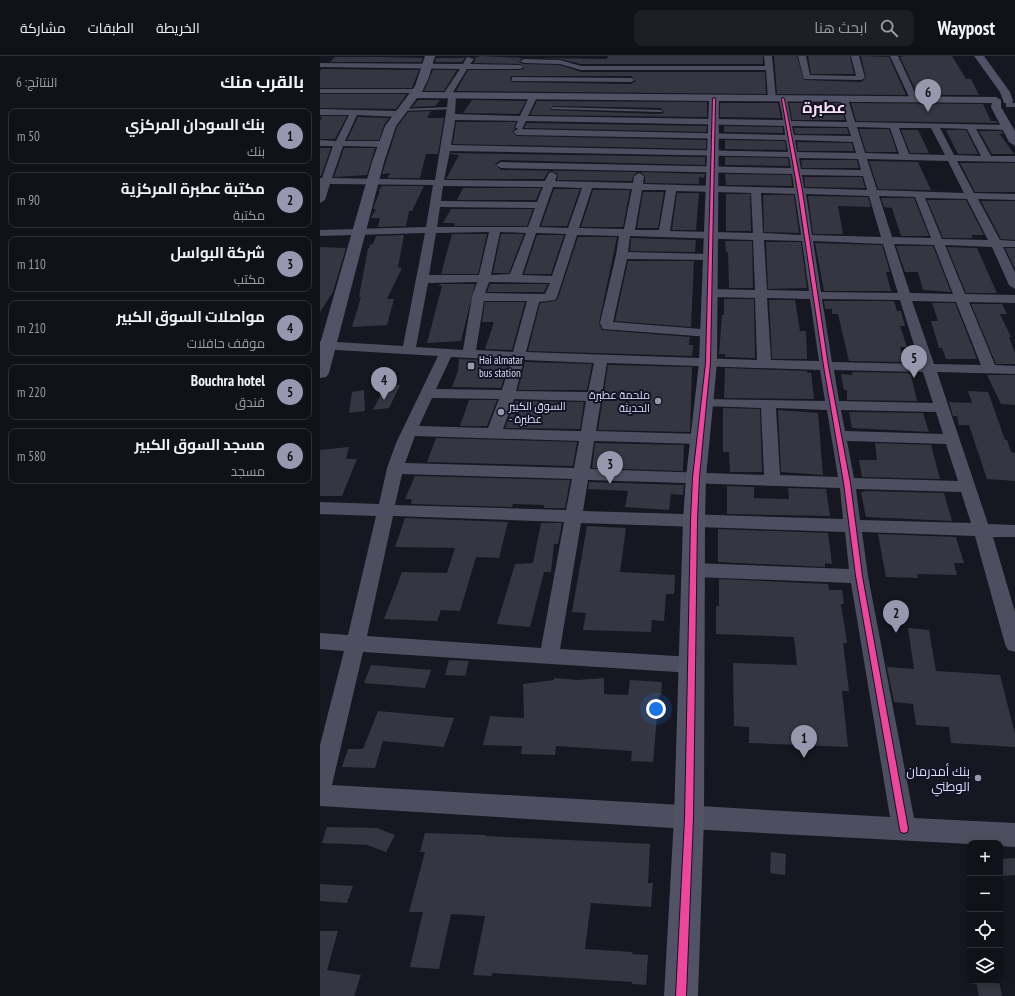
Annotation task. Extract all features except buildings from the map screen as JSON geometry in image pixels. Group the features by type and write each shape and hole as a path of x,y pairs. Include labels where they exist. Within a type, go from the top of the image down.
{"main road":[{"path":"978,56 1005,103 1006,127 1015,142"},
{"path":"320,373 324,345 390,126 399,112 415,93 420,78 430,60"},
{"path":"415,93 449,96 714,99 914,99 966,100 1005,103"},
{"path":"681,996 689,818 694,520 696,477 708,363 714,99"}],"street":[{"path":"345,69 359,56"},
{"path":"420,56 430,60 466,66 523,61 564,62 581,68 769,68"},
{"path":"320,65 345,69 430,60 437,56"},
{"path":"465,56 472,56"},
{"path":"409,350 452,112 449,96 472,56"},
{"path":"768,56 769,68 788,130 800,191 805,238 832,405 847,484 860,576 904,829"},
{"path":"802,56 807,77 861,78 855,56"},
{"path":"894,56 914,99"},
{"path":"628,98 635,59"},
{"path":"505,96 523,61"},
{"path":"515,79 631,80"},
{"path":"323,91 334,82"},
{"path":"323,91 415,93"},
{"path":"492,183 533,97"},
{"path":"844,99 853,124 886,239 982,530 1015,644"},
{"path":"320,112 399,112"},
{"path":"452,112 522,118 649,120 713,154 756,190 1015,198"},
{"path":"320,200 324,181 339,143 354,113"},
{"path":"515,278 561,149 571,133 575,119"},
{"path":"649,120 637,187 606,323 608,326 709,332"},
{"path":"501,165 640,168 713,154 788,130 853,124 1006,127"},
{"path":"893,124 905,157"},
{"path":"934,125 996,244 1015,285"},
{"path":"970,126 988,159"},
{"path":"324,181 549,184 671,188 713,154 788,130 857,139"},
{"path":"517,132 646,135 713,154 796,172 866,173"},
{"path":"320,144 384,144"},
{"path":"446,148 643,150 713,154 861,155 1015,159"},
{"path":"478,297 551,297 588,185"},
{"path":"664,234 671,188"},
{"path":"756,190 764,364"},
{"path":"919,194 990,370"},
{"path":"436,204 541,205"},
{"path":"320,233 358,230 432,229 664,234 711,246"},
{"path":"469,354 478,297 495,230"},
{"path":"622,255 711,246 758,237 886,239 1015,244"},
{"path":"423,279 515,278 556,280"},
{"path":"710,293 1015,299"},
{"path":"494,433 520,356 534,298"},
{"path":"324,345 446,353 708,363 1015,370"},
{"path":"320,790 386,510 394,468 446,353"},
{"path":"549,657 563,570 575,516 601,358"},
{"path":"427,393 594,397"},
{"path":"705,402 942,408"},
{"path":"768,403 772,480"},
{"path":"410,431 700,439"},
{"path":"838,436 952,439"},
{"path":"394,468 582,473 847,484 968,487"},
{"path":"320,508 1015,531"},
{"path":"694,570 860,576"},
{"path":"320,641 549,657 692,665"},
{"path":"320,795 689,818 1015,834"}],"lane":[{"path":"553,108 661,111"},
{"path":"575,119 579,109"},
{"path":"624,120 626,110"},
{"path":"399,112 452,112"}],"cycle path":[{"path":"681,996 689,818 694,520 696,477 708,363 714,99"},
{"path":"783,99 800,191 826,366 847,483 859,576 904,829"}],"place":[{"name":"مسجد السوق الكبير","path":"928,112"},
{"name":"Hai almatar bus station","path":"471,366"},
{"name":"Bouchra hotel","path":"914,378"},
{"name":"مواصلات السوق الكبير","path":"384,400"},
{"name":"ملحمة عطبرة الحديثة","path":"658,401"},
{"name":"السوق الكبير - عطبرة","path":"501,412"},
{"name":"شركة البواسل","path":"610,484"},
{"name":"مكتبة عطبرة المركزية","path":"896,633"},
{"name":"بنك السودان المركزي","path":"804,758"},
{"name":"بنك أمدرمان الوطني","path":"978,778"}],"district":[{"name":"عطبرة","path":"824,107"}]}
